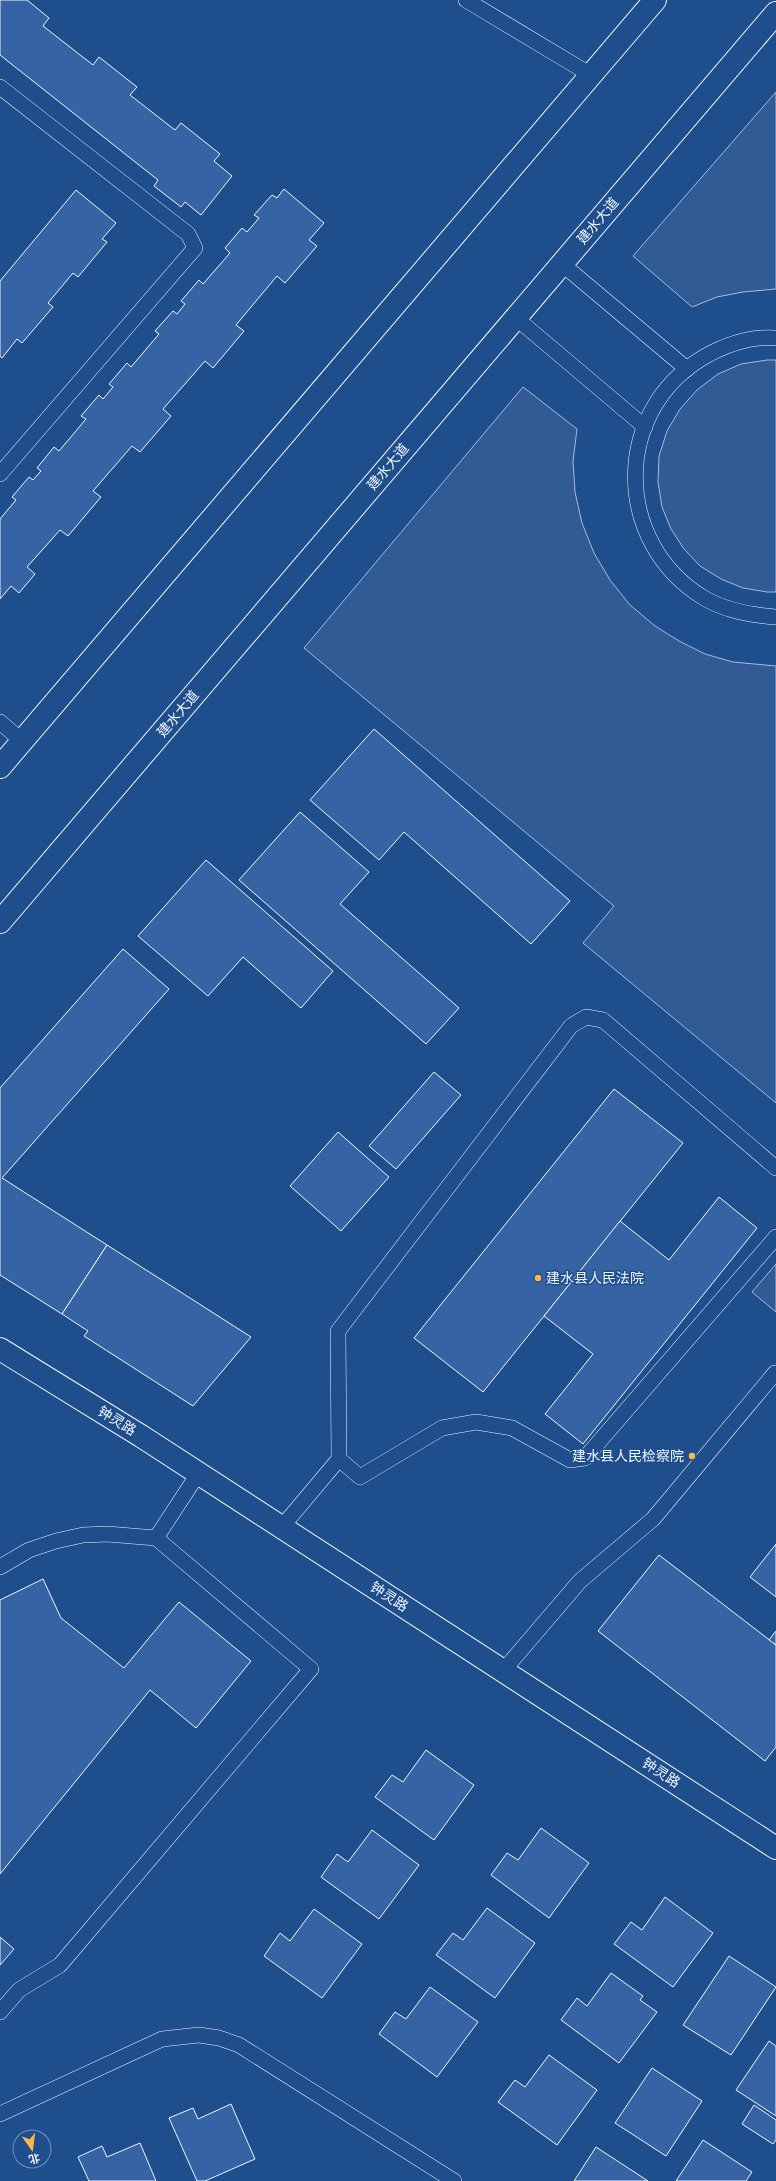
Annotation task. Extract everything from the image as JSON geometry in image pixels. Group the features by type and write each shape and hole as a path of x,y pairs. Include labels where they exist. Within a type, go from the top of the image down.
{"main road":[{"path":"0,767 655,0"},
{"name":"建水大道","path":"0,922 776,12"},
{"name":"钟灵路","path":"0,1349 198,1474 776,1848"}],"lane":[{"path":"466,0 590,75"},
{"path":"0,87 188,234 195,248 0,474"},
{"path":"562,264 687,369"},
{"path":"516,318 645,427"},
{"path":"776,338 743,341 716,351 687,369 666,390 653,408 645,427 636,461 635,489 643,523 650,542 665,564 683,583 704,598 728,609 753,615 776,617"},
{"path":"0,722 22,741"},
{"path":"281,1528 339,1459 338,1331 572,1026 586,1017 603,1020 776,1168"},
{"path":"339,1459 360,1477 442,1428 476,1422 512,1428 570,1460 585,1458 776,1237"},
{"path":"503,1671 580,1581 653,1519 775,1373"},
{"path":"156,1538 198,1474"},
{"path":"0,1567 29,1550 56,1541 83,1536 107,1534 156,1538 311,1669 60,1965 19,1990 0,2012"},
{"path":"0,2114 162,2039 199,2035 220,2038 239,2045 454,2181"}],"shaded area":[{"path":"776,92 776,289 743,292 717,297 692,307 633,256"},
{"path":"776,360 776,592 743,588 721,579 700,566 684,549 671,529 662,507 658,482 659,456 667,431 680,409 697,390 718,374 741,364"},
{"path":"523,387 577,429 573,461 575,492 582,523 594,553 610,580 630,605 655,626 679,641 705,654 733,662 776,666 776,1103 583,943 614,906 304,648"},
{"path":"776,1264 776,1312 752,1292"}],"building":[{"path":"0,0 27,0 49,18 43,26 93,65 99,57 137,87 130,95 175,130 181,123 220,154 214,161 232,176 201,215 185,202 181,207 154,186 158,180 0,55"},
{"path":"284,189 324,223 309,240 317,246 285,283 277,276 236,325 244,331 213,368 205,361 163,409 171,416 140,452 132,446 93,491 101,497 68,536 60,530 27,567 35,574 19,593 11,586 0,599 0,519 16,500 12,497 29,477 33,480 41,471 37,468 54,447 59,451 86,419 81,416 99,395 103,399 113,387 109,384 127,363 131,367 159,334 155,331 173,311 177,314 185,304 181,301 199,280 203,284 230,253 225,248 242,228 247,232 259,218 254,215 272,195 277,198"},
{"path":"76,190 116,223 102,239 107,242 78,277 73,273 48,303 53,307 22,343 17,339 2,358 0,356 0,281"},
{"path":"374,729 570,901 531,944 404,832 379,860 310,800"},
{"path":"300,812 369,872 340,904 459,1008 426,1044 239,880"},
{"path":"206,860 333,971 301,1008 243,957 208,996 138,936"},
{"path":"123,949 169,989 2,1178 107,1245 62,1314 0,1275 0,1088"},
{"path":"434,1072 461,1095 396,1169 369,1146"},
{"path":"614,1089 683,1143 483,1392 414,1338"},
{"path":"338,1132 389,1177 341,1231 290,1186"},
{"path":"719,1197 757,1228 583,1444 545,1414 593,1354 544,1316 620,1221 669,1260"},
{"path":"107,1245 251,1337 193,1406 84,1336 88,1331 62,1314"},
{"path":"776,1544 776,1597 750,1577"},
{"path":"659,1555 776,1645 776,1747 765,1761 598,1631"},
{"path":"43,1579 61,1618 124,1668 179,1602 251,1661 196,1728 150,1690 0,1874 0,1600"},
{"path":"776,1631 776,1645 769,1640"},
{"path":"426,1750 474,1785 434,1840 375,1797 392,1775 403,1782"},
{"path":"541,1828 589,1863 549,1918 491,1875 507,1853 518,1860"},
{"path":"372,1830 419,1865 379,1919 321,1877 337,1854 348,1862"},
{"path":"665,1897 713,1933 673,1987 614,1944 631,1922 642,1930"},
{"path":"487,1908 535,1943 495,1998 436,1955 453,1933 463,1940"},
{"path":"314,1909 362,1944 322,1998 264,1956 280,1933 290,1941"},
{"path":"0,1937 14,1949 0,1965"},
{"path":"729,1956 776,1987 731,2055 683,2025"},
{"path":"611,1973 643,1996 640,2000 657,2012 619,2063 561,2020 577,1998 587,2006"},
{"path":"430,1987 478,2022 437,2077 379,2034 395,2012 406,2019"},
{"path":"769,2041 776,2046 776,2116 736,2090"},
{"path":"549,2055 597,2090 557,2145 498,2102 515,2080 525,2087"},
{"path":"652,2068 702,2101 666,2156 615,2123"},
{"path":"231,2104 255,2159 205,2181 197,2181 169,2118 193,2108 198,2119"},
{"path":"754,2105 776,2120 776,2140 773,2144 742,2124"},
{"path":"703,2140 752,2172 746,2181 676,2181"},
{"path":"140,2143 156,2181 89,2181 78,2157 102,2146 107,2157"},
{"path":"596,2147 648,2181 574,2181"}],"place":[{"name":"建水县人民法院","path":"538,1278"},
{"name":"建水县人民检察院","path":"692,1456"}]}
